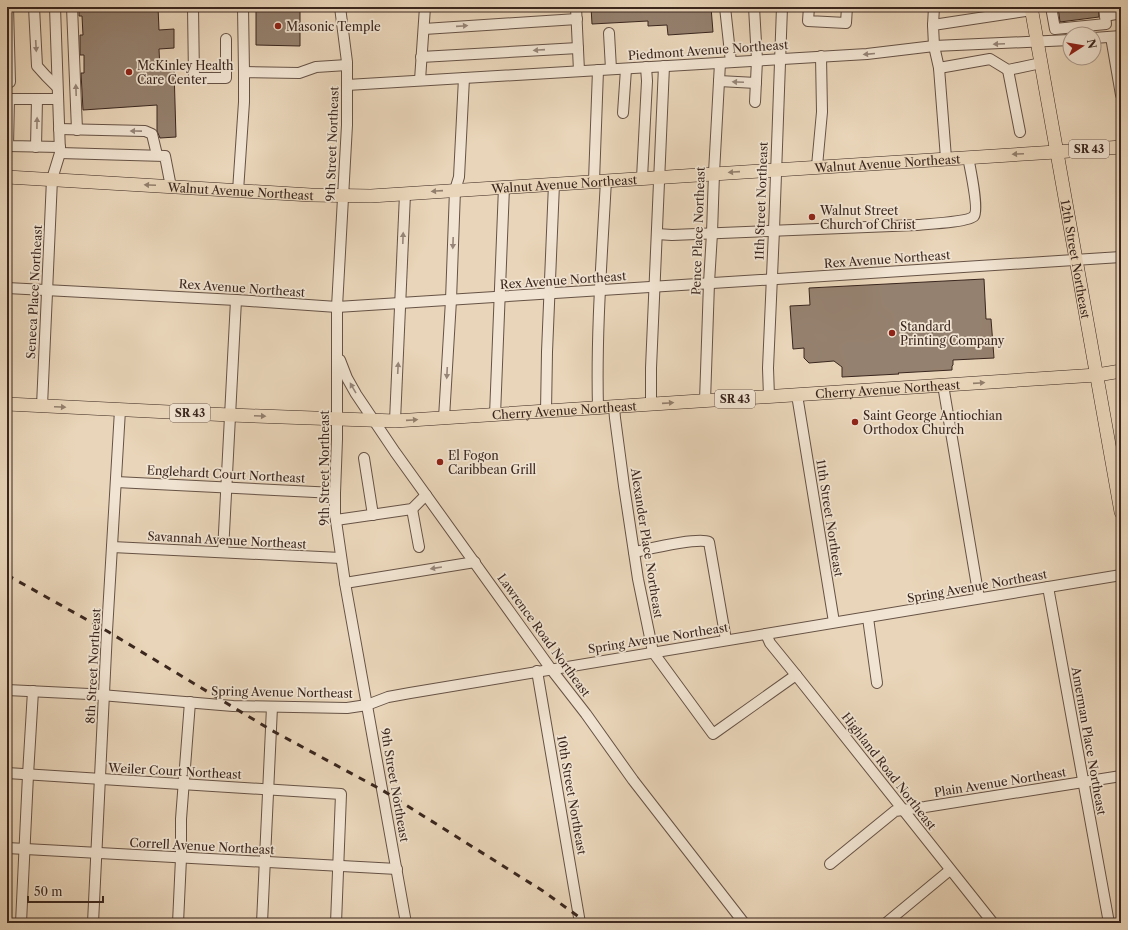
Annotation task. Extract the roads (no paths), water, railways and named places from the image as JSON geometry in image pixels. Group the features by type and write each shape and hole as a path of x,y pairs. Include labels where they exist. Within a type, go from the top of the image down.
{"main road":[{"name":"12th Street Northeast","path":"1031,8 1121,512"},
{"name":"Walnut Avenue Northeast","path":"7,177 238,191 371,196 1121,147"},
{"name":"Cherry Avenue Northeast","path":"7,404 230,415 395,421 1097,375 1121,371"}],"street":[{"path":"8,7 10,82"},
{"path":"34,7 37,66 58,87"},
{"name":"Seneca Place Northeast","path":"42,406 52,180 60,150 55,7"},
{"path":"72,7 77,130"},
{"path":"193,7 194,78 226,78 226,39"},
{"path":"238,191 244,102 243,7"},
{"name":"9th Street Northeast","path":"340,7 347,65 347,125 337,307 336,520 345,583 406,923"},
{"path":"420,80 425,7"},
{"path":"576,7 579,71"},
{"path":"725,7 731,62"},
{"path":"754,7 757,60 755,102"},
{"name":"11th Street Northeast","path":"769,397 768,368 782,7"},
{"path":"808,7 808,21 846,23 846,7"},
{"path":"934,7 934,46 939,68 946,158"},
{"path":"1051,7 1055,29 1106,24 1105,11 1121,13"},
{"path":"933,25 1005,10 1031,8"},
{"path":"424,29 577,19"},
{"path":"609,33 612,69"},
{"path":"1102,38 1116,37 1121,94"},
{"name":"Piedmont Avenue Northeast","path":"347,85 867,54 934,46 1062,40"},
{"path":"422,58 578,48"},
{"path":"817,166 822,112 821,56"},
{"path":"939,68 990,59 1008,70 1041,63"},
{"name":"Pence Place Northeast","path":"705,401 709,283 720,63"},
{"path":"57,73 74,64"},
{"path":"244,72 299,73 316,67 347,65"},
{"path":"650,404 664,66"},
{"path":"642,178 647,80 646,67"},
{"path":"623,113 626,68"},
{"path":"598,70 601,290 597,379 598,408"},
{"path":"1008,70 1020,132"},
{"path":"444,418 451,300 455,190 459,177 464,78"},
{"path":"719,81 756,82"},
{"path":"58,99 8,99 8,146 165,156 171,187"},
{"path":"36,147 37,99"},
{"path":"59,129 145,131 152,134 157,155"},
{"path":"657,234 672,236 921,224 964,220 974,216 976,211 974,188 968,157"},
{"path":"546,411 554,184"},
{"path":"495,414 504,187"},
{"path":"395,421 405,194"},
{"name":"Rex Avenue Northeast","path":"7,288 337,307 1121,257"},
{"path":"223,552 236,300"},
{"name":"Lawrence Road Northeast","path":"337,353 347,378 356,394 426,495 551,669 676,836 744,923"},
{"path":"942,385 979,598"},
{"name":"11th Street Northeast","path":"797,395 834,622"},
{"name":"Alexander Place Northeast","path":"614,407 634,552 653,652 713,734 796,675"},
{"name":"8th Street Northeast","path":"93,923 120,410"},
{"path":"364,458 373,515"},
{"name":"Englehardt Court Northeast","path":"116,482 335,493"},
{"path":"336,520 412,509 426,495"},
{"path":"412,509 420,547"},
{"path":"634,552 694,541 709,542 726,640"},
{"name":"Savannah Avenue Northeast","path":"112,547 341,558"},
{"path":"345,583 474,562"},
{"name":"Spring Avenue Northeast","path":"7,690 104,695 233,706 347,708 367,705 388,697 410,692 834,622 868,618 1121,575"},
{"name":"Amerman Place Northeast","path":"1048,587 1070,715 1084,782 1109,923"},
{"path":"868,618 877,683"},
{"name":"Highland Road Northeast","path":"766,634 770,643 904,810 991,922"},
{"name":"10th Street Northeast","path":"537,671 580,923"},
{"path":"21,923 33,691"},
{"path":"178,923 182,819 190,702"},
{"path":"262,923 272,706"},
{"name":"Weiler Court Northeast","path":"7,773 342,794 339,866"},
{"name":"Plain Avenue Northeast","path":"830,864 895,811 1121,776"},
{"name":"Correll Avenue Northeast","path":"7,848 397,869"},
{"path":"336,923 339,866"},
{"path":"886,923 950,870"}],"railway":[{"path":"7,575 107,631 271,730 382,790 543,891 586,923"}],"place":[{"name":"Masonic Temple","path":"278,26"},
{"name":"McKinley Health Care Center","path":"129,72"},
{"name":"Walnut Street Church of Christ","path":"812,217"},
{"name":"Standard Printing Company","path":"892,333"},
{"name":"Saint George Antiochian Orthodox Church","path":"855,422"},
{"name":"El Fogon Caribbean Grill","path":"440,462"}]}
